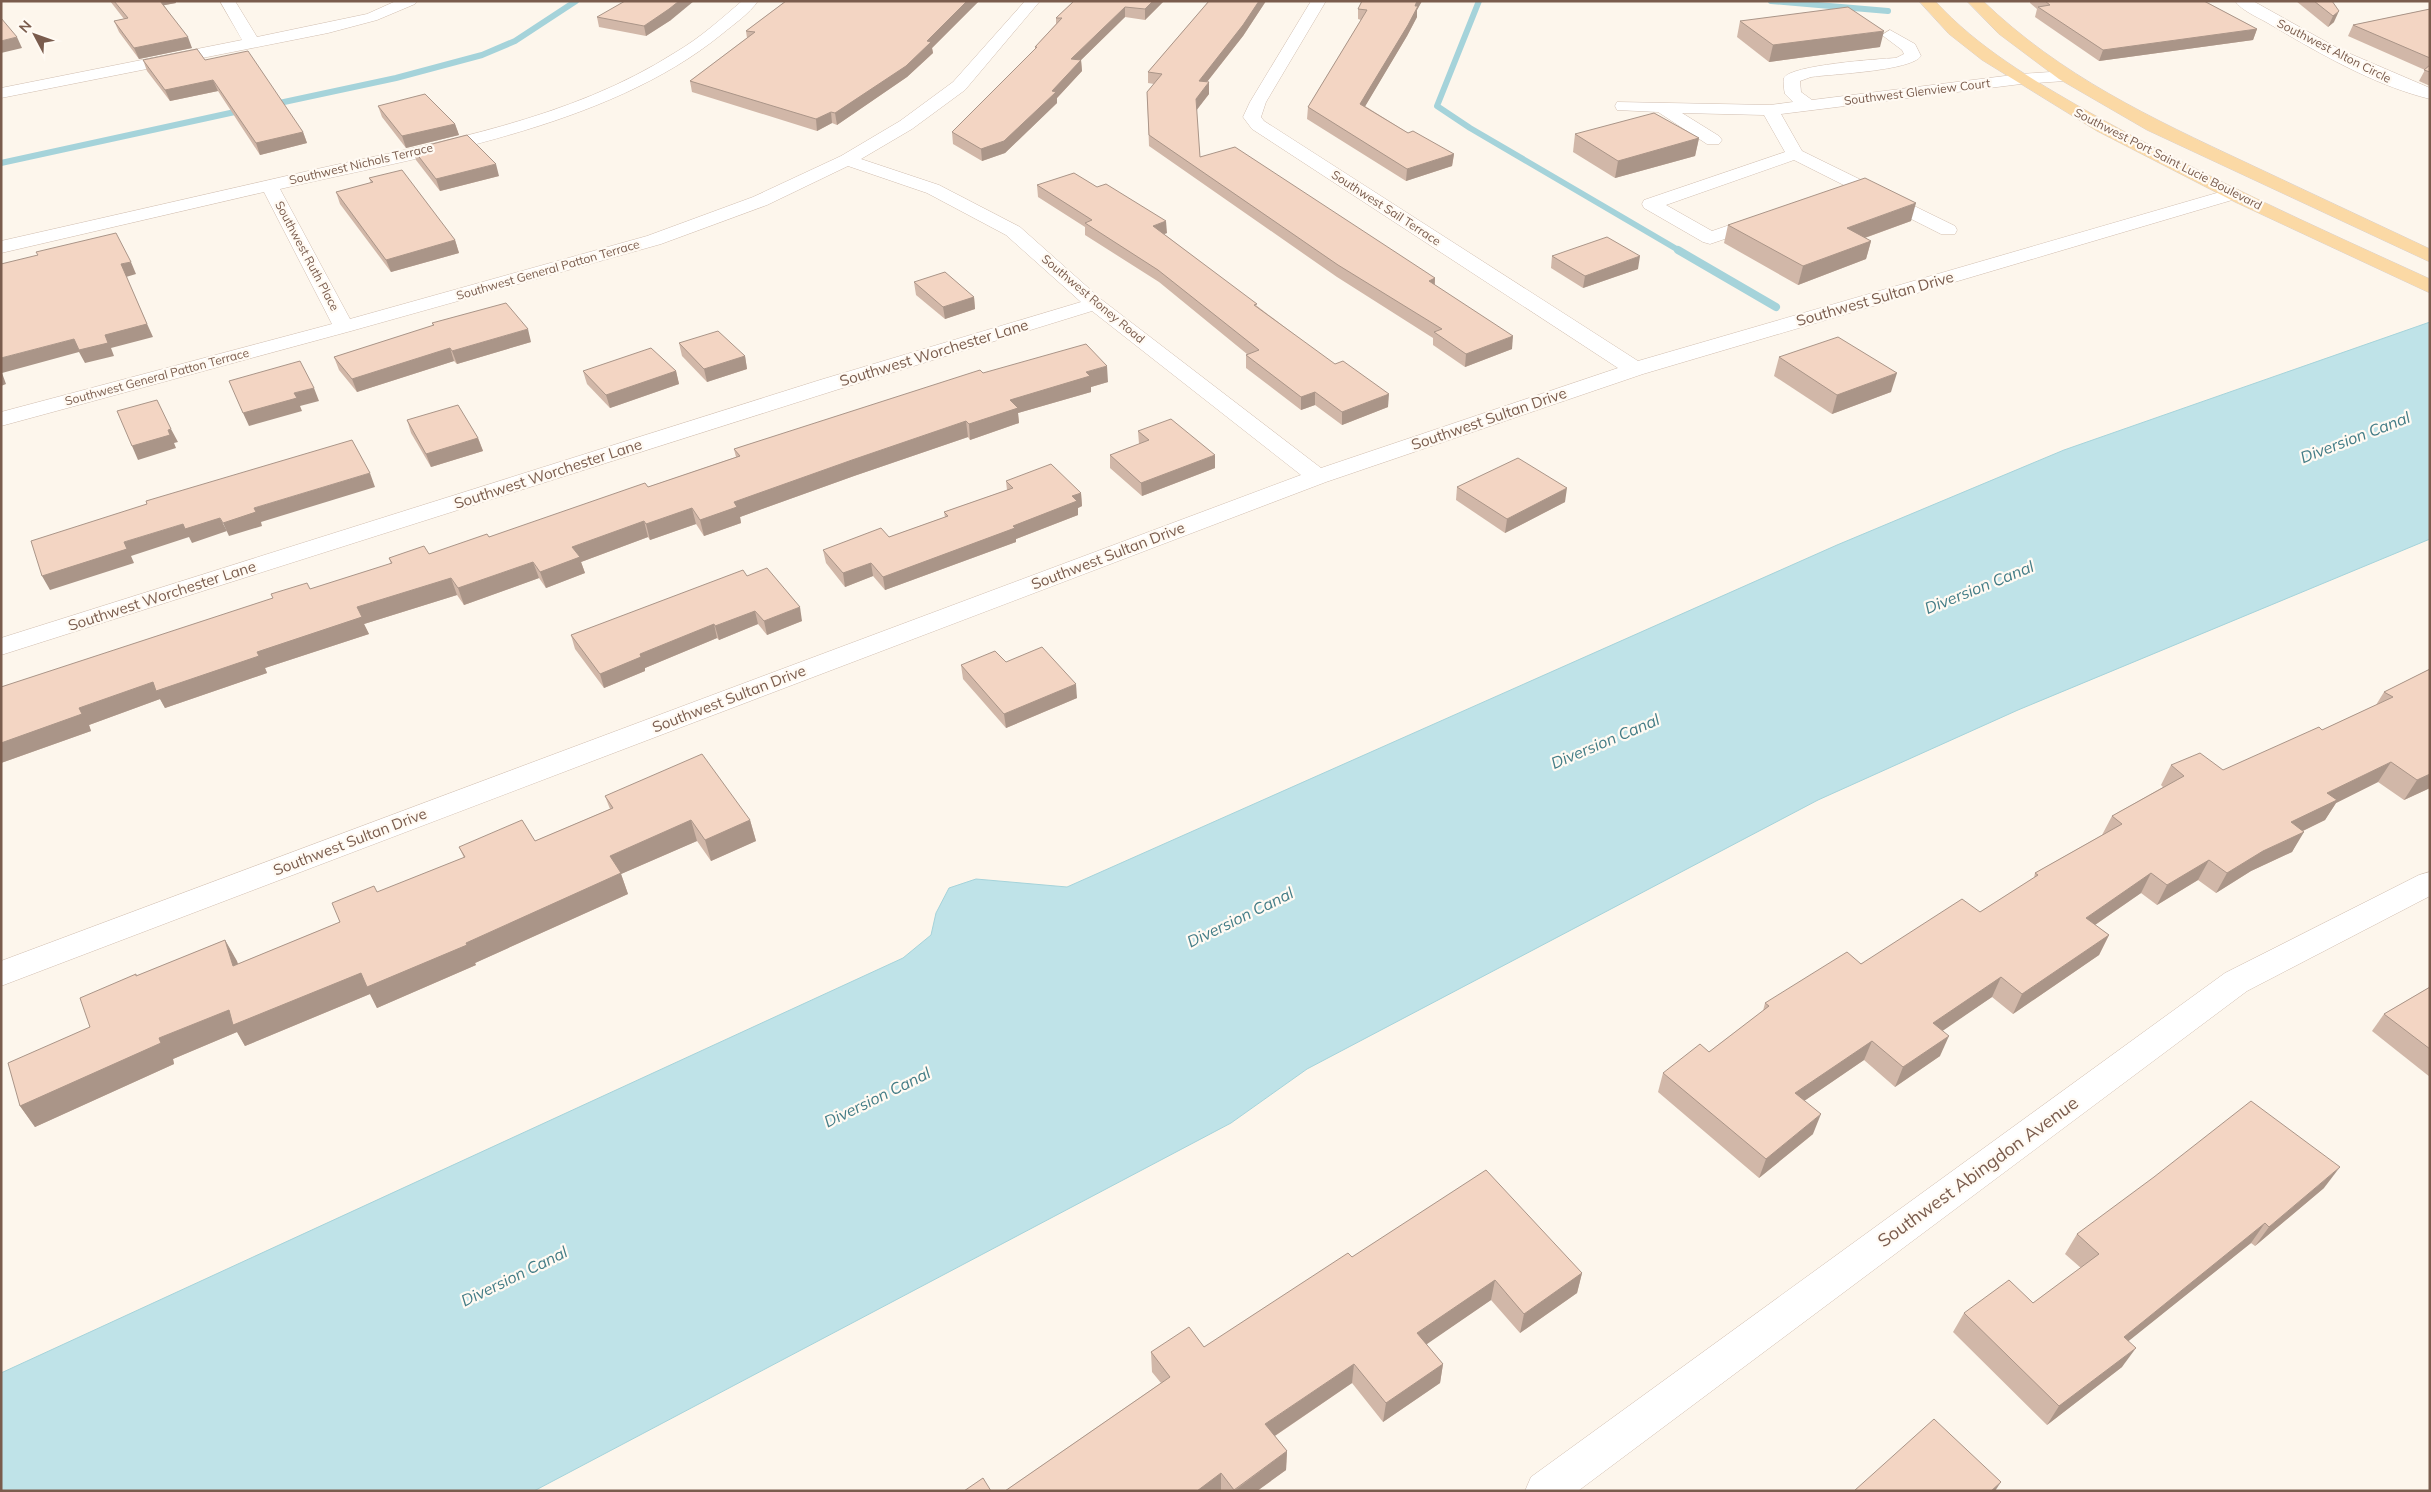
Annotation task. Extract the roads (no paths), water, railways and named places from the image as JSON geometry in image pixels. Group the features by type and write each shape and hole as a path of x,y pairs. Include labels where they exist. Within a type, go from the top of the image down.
{"main road":[{"name":"Southwest Port Saint Lucie Boulevard","path":"1926,1 1971,43 2021,79 2105,129 2233,194 2430,287"},
{"name":"Southwest Port Saint Lucie Boulevard","path":"1974,1 2005,30 2065,76 2153,126 2430,256"}],"street":[{"path":"228,1 252,43"},
{"path":"1,93 354,22 386,12 410,1"},
{"name":"Southwest Nichols Terrace","path":"1,248 487,134 591,100 671,63 700,44 751,1"},
{"name":"Southwest General Patton Terrace","path":"1,419 344,327 654,240 760,201 847,160 906,124 959,86 1033,1"},
{"name":"Southwest Sail Terrace","path":"1319,1 1258,102 1252,117 1258,124 1636,369"},
{"name":"Southwest Alton Circle","path":"2242,1 2300,36 2392,81 2430,94"},
{"path":"1808,105 1793,94 1792,79 1808,72 1899,62 1912,56 1909,46 1890,35"},
{"name":"Southwest Glenview Court","path":"1623,106 1770,110 2021,79 2065,76"},
{"path":"1662,107 1713,140"},
{"path":"1770,110 1795,154 1948,230"},
{"path":"1775,216 1710,238 1651,204 1795,154"},
{"name":"Southwest Roney Road","path":"847,160 933,189 1013,231 1095,304 1318,477"},
{"name":"Southwest Ruth Place","path":"270,186 344,327"},
{"path":"1840,194 1861,186"},
{"name":"Southwest Sultan Drive","path":"1,974 1318,477 1636,369 2233,194"},
{"name":"Southwest Worchester Lane","path":"1,647 828,385 1095,304"},
{"name":"Southwest Abingdon Avenue","path":"1545,1491 2236,982 2430,883"}],"water":[{"name":"Diversion Canal","path":"2430,322 2430,539 2018,710 1818,800 1307,1069 1231,1123 534,1491 1,1491 1,1373 903,958 931,935 936,913 949,888 976,879 1067,887 1837,545 2064,450"}],"waterway":[{"path":"270,105 396,78 482,55 515,41 576,1"},
{"path":"1479,1 1437,106 1470,128 1680,251"},
{"path":"1771,1 1888,11"},
{"path":"1,163 244,110"},
{"path":"1678,250 1776,307"}]}
